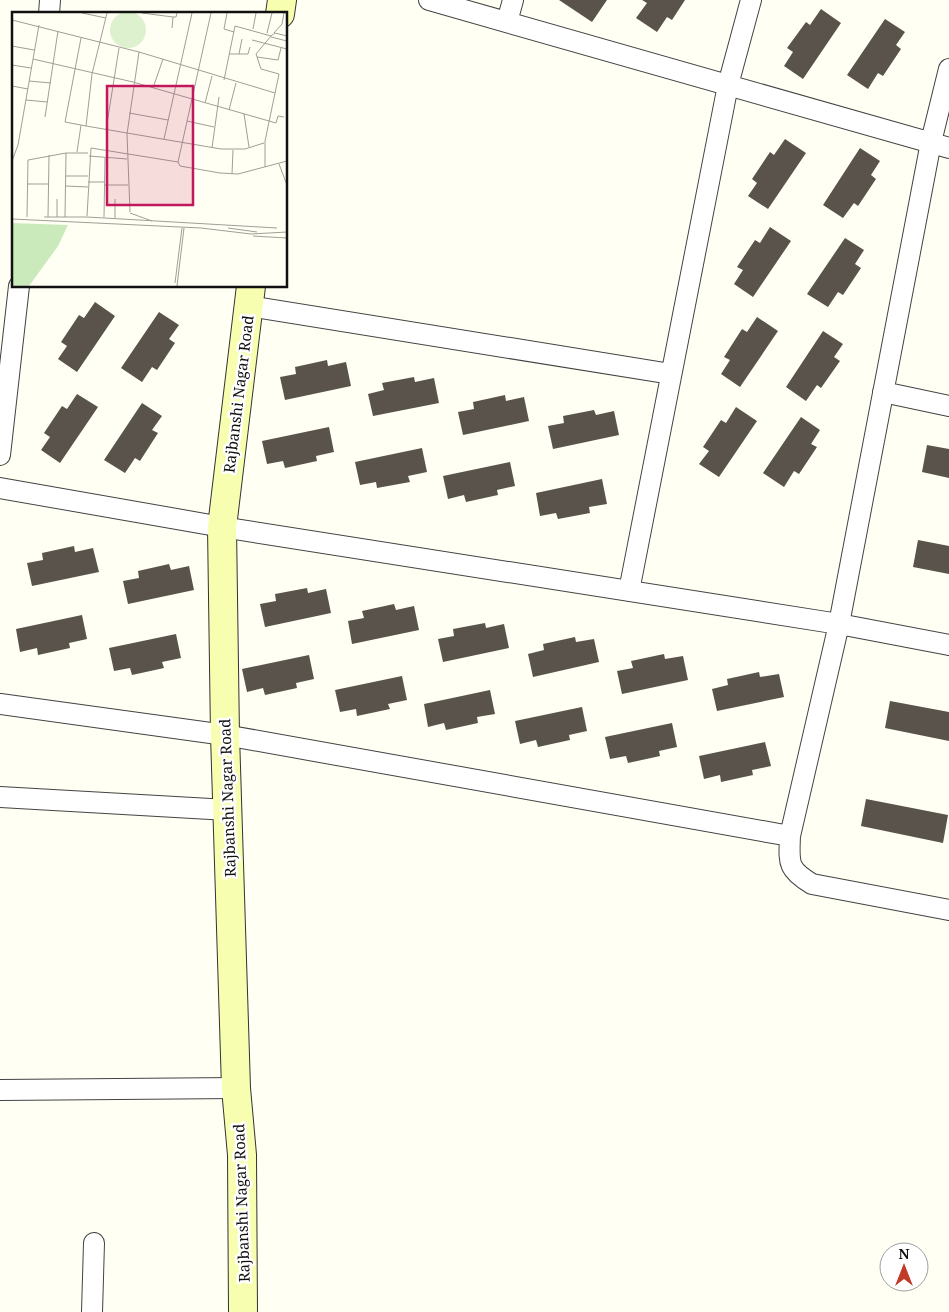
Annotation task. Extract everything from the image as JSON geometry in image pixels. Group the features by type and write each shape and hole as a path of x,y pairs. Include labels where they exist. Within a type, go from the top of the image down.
{"street":[{"path":"429,0 940,145"},
{"path":"507,22 513,0"},
{"path":"629,591 728,85 751,0"},
{"path":"949,68 940,145 883,392 839,624 790,836 789,860 797,875 812,884 949,910"},
{"path":"0,455 19,288"},
{"path":"250,296 671,374"},
{"name":"Rajbanshi Nagar Road","path":"243,1312 242,1155 236,1088 225,735 222,527 250,296"},
{"path":"883,392 949,406"},
{"path":"0,488 222,527 839,624 949,645"},
{"path":"0,704 225,735 790,836"},
{"path":"0,797 228,810"},
{"path":"0,1090 236,1088"},
{"path":"92,1312 94,1243"}],"building":[{"path":"559,0 607,0 592,22"},
{"path":"642,0 685,0 672,20 667,17 657,32 636,18 647,3"},
{"path":"821,9 841,23 803,79 784,66 793,52 787,48 806,22 810,25"},
{"path":"885,19 905,32 896,45 901,49 883,76 878,73 868,89 847,75"},
{"path":"785,139 806,153 768,209 748,196 757,183 752,179 770,152 774,155"},
{"path":"860,148 880,161 871,175 876,179 858,206 854,203 843,218 823,205"},
{"path":"770,227 791,241 753,297 734,284 743,270 737,267 755,240 760,243"},
{"path":"845,238 864,250 855,264 861,268 843,295 838,292 828,307 807,294"},
{"path":"95,302 115,316 77,372 58,359 67,346 61,342 79,315 84,318"},
{"path":"159,312 179,325 169,339 175,343 157,370 152,367 142,382 121,368"},
{"path":"757,317 778,331 740,387 721,374 730,360 724,357 742,329 747,332"},
{"path":"823,331 843,344 834,357 840,361 821,388 817,385 806,401 786,387"},
{"path":"327,360 328,366 346,362 351,386 285,400 280,377 296,374 295,367"},
{"path":"414,377 415,382 434,378 439,403 373,416 368,394 384,390 382,383"},
{"path":"77,394 98,407 60,463 41,450 50,437 44,433 62,406 67,409"},
{"path":"505,395 506,401 524,397 529,421 463,435 458,412 474,409 473,402"},
{"path":"142,403 162,416 152,430 158,433 140,461 135,458 125,473 104,460"},
{"path":"736,407 757,421 719,477 699,464 709,451 703,447 721,420 726,423"},
{"path":"594,410 596,415 614,411 619,435 553,449 548,426 564,423 563,416"},
{"path":"801,417 820,430 811,444 817,447 799,474 794,471 784,487 763,473"},
{"path":"329,427 334,452 316,456 317,461 285,468 283,461 267,464 262,441"},
{"path":"927,445 949,449 949,478 922,472"},
{"path":"422,448 427,472 408,476 410,482 377,488 376,482 360,485 355,462"},
{"path":"510,462 515,486 497,490 498,495 466,502 464,495 448,499 443,476"},
{"path":"602,479 607,504 589,507 590,513 558,519 556,513 540,516 536,493"},
{"path":"918,540 949,546 949,574 913,567"},
{"path":"74,546 75,552 93,548 99,572 32,586 27,563 43,560 42,553"},
{"path":"169,564 171,570 189,566 194,590 128,604 123,581 139,578 138,571"},
{"path":"307,588 308,593 326,589 331,613 265,627 260,604 276,601 275,594"},
{"path":"394,604 396,610 414,606 419,630 352,644 348,621 364,618 362,611"},
{"path":"82,615 87,639 69,643 70,648 38,655 37,648 20,652 16,629"},
{"path":"485,623 486,628 504,624 509,648 443,662 438,639 454,636 453,629"},
{"path":"176,634 181,658 162,662 164,668 132,675 130,668 114,671 109,648"},
{"path":"575,637 576,642 594,639 599,662 533,677 528,654 544,650 543,644"},
{"path":"664,654 665,659 683,656 688,680 622,694 617,671 633,668 631,661"},
{"path":"309,655 314,679 296,683 297,688 265,695 263,688 247,692 242,669"},
{"path":"759,672 760,677 779,674 784,697 717,711 712,689 728,685 727,679"},
{"path":"402,676 407,700 388,704 390,709 357,716 356,709 340,712 335,690"},
{"path":"490,690 495,714 477,717 478,723 446,730 444,723 428,727 424,704"},
{"path":"890,701 949,712 949,741 885,728"},
{"path":"582,707 587,731 569,735 570,740 538,747 536,740 520,744 515,721"},
{"path":"672,723 677,747 659,751 660,756 628,763 626,756 610,759 605,737"},
{"path":"765,742 771,766 752,770 753,775 721,782 720,775 704,779 699,756"},
{"path":"866,799 948,815 943,843 861,826"}]}
